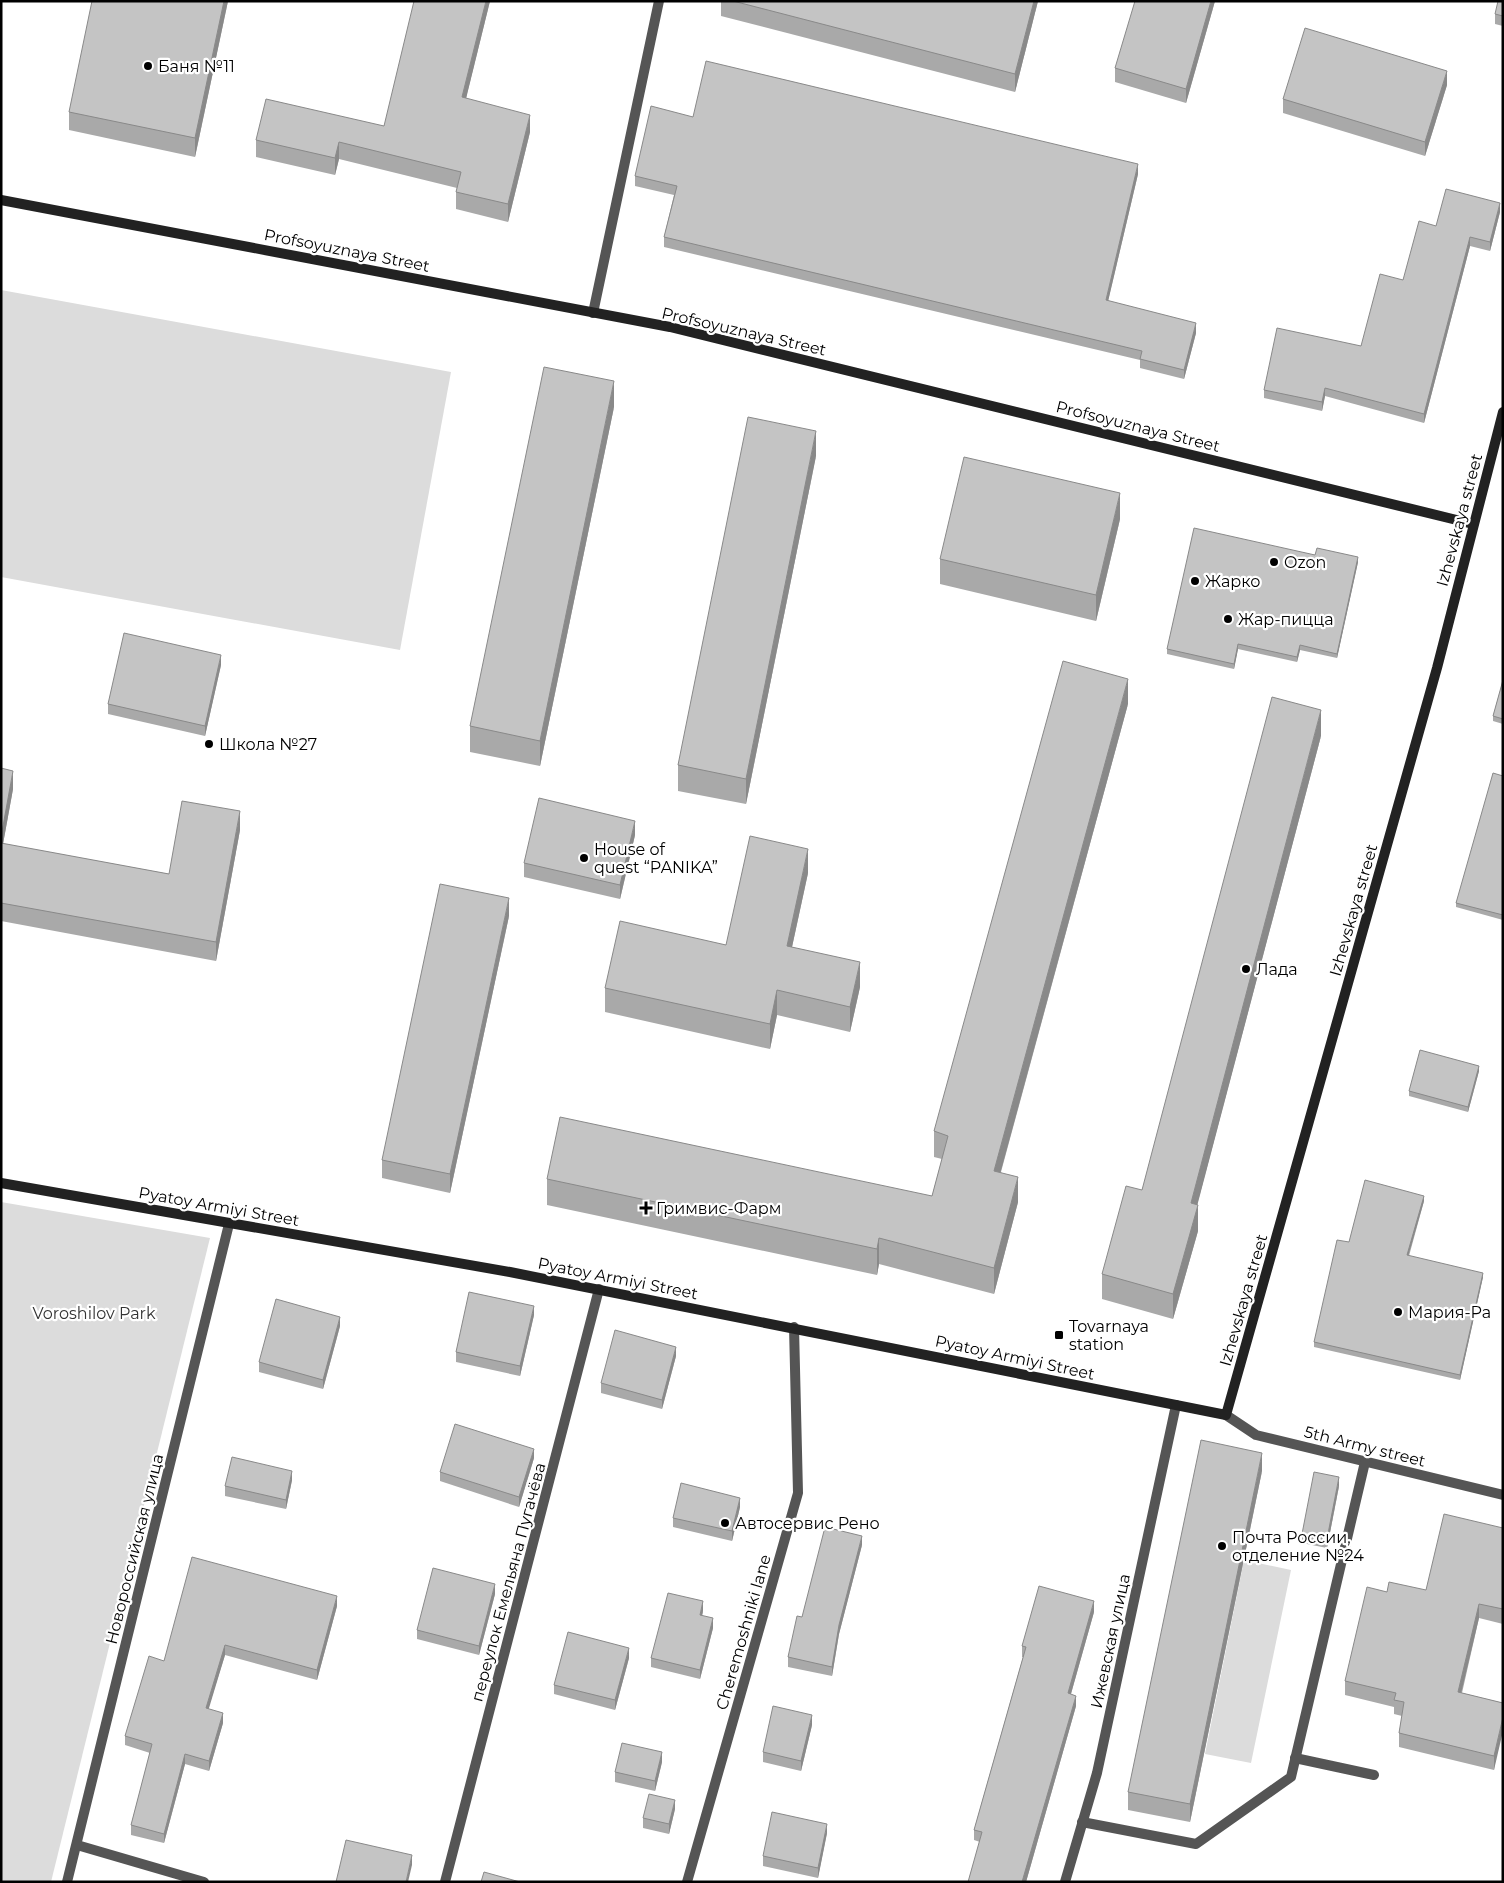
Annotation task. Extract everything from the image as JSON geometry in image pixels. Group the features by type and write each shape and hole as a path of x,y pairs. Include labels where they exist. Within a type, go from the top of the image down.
{"main road":[{"name":"Profsoyuznaya Street","path":"1,200 670,327 1473,524"},
{"name":"Izhevskaya street","path":"1226,1415 1437,668 1503,412"},
{"name":"Pyatoy Armiyi Street","path":"1,1183 229,1224 348,1242 599,1289 1226,1415"}],"street":[{"path":"593,313 659,1"},
{"name":"Новороссийская улица","path":"68,1882 229,1224"},
{"name":"переулок Емельяна Пугачёва","path":"445,1882 599,1289"},
{"name":"Cheremoshniki lane","path":"687,1882 798,1493 794,1327"},
{"name":"Ижевская улица","path":"1065,1882 1097,1772 1176,1405"},
{"name":"5th Army street","path":"1226,1415 1256,1435 1503,1496"},
{"path":"1082,1822 1196,1844 1291,1777 1365,1462"},
{"path":"1295,1758 1374,1775"},
{"path":"76,1845 204,1882"}],"green space":[{"path":"1,290 451,372 400,650 1,577"},
{"name":"Voroshilov Park","path":"1,1202 210,1238 51,1882 1,1882"},
{"path":"1244,1560 1291,1570 1251,1763 1205,1754"}],"building":[{"name":"Баня №11","path":"92,1 224,1 195,138 69,112"},
{"path":"414,1 486,1 462,97 530,115 508,204 456,192 461,172 339,142 335,158 256,140 266,99 384,126"},
{"path":"733,1 1034,1 1015,74"},
{"path":"1135,1 1211,1 1186,89 1115,68"},
{"path":"1498,1 1503,1 1503,16 1495,14"},
{"path":"1305,28 1447,71 1425,142 1283,99"},
{"path":"706,61 1138,164 1106,300 1196,323 1184,370 1140,359 1142,351 664,237 677,186 635,176 651,106 693,117"},
{"path":"1446,189 1500,203 1490,242 1470,237 1424,414 1325,388 1322,402 1264,390 1277,328 1361,346 1380,274 1403,280 1419,221 1436,226"},
{"path":"544,367 614,381 540,741 470,726"},
{"path":"748,417 816,431 746,779 678,765"},
{"path":"964,457 1120,493 1096,595 940,559"},
{"path":"1194,528 1315,555 1317,548 1358,557 1337,654 1300,645 1297,657 1238,644 1234,664 1167,649"},
{"path":"124,633 221,655 205,726 108,704"},
{"path":"1063,661 1128,679 994,1171 1018,1177 994,1268 879,1238 877,1249 547,1179 560,1117 932,1196 948,1136 934,1131"},
{"path":"1503,680 1503,719 1493,716"},
{"path":"1272,697 1321,710 1191,1203 1198,1205 1173,1294 1102,1274 1126,1186 1142,1190"},
{"path":"1,768 13,771 1,837"},
{"path":"1493,773 1503,776 1503,915 1456,903"},
{"path":"539,798 635,821 620,885 524,863"},
{"path":"182,801 240,811 216,942 1,903 1,843 169,874"},
{"path":"750,836 808,849 787,946 860,962 850,1007 777,990 770,1024 605,988 620,921 726,945"},
{"path":"440,884 509,898 450,1174 382,1160"},
{"path":"1420,1050 1479,1066 1468,1107 1409,1091"},
{"name":"Мария-Ра","path":"1365,1180 1424,1196 1407,1255 1483,1273 1460,1375 1314,1342 1337,1240 1349,1242"},
{"path":"469,1292 534,1306 520,1366 456,1352"},
{"path":"276,1299 340,1317 323,1380 259,1362"},
{"path":"615,1330 676,1347 662,1400 601,1383"},
{"path":"455,1424 534,1449 519,1497 440,1472"},
{"path":"1201,1440 1262,1453 1190,1804 1128,1792"},
{"path":"232,1457 292,1471 286,1500 225,1486"},
{"path":"1314,1472 1339,1477 1327,1539 1302,1534"},
{"path":"681,1483 740,1498 732,1531 673,1518"},
{"path":"1444,1514 1503,1528 1503,1609 1479,1604 1458,1692 1503,1703 1503,1717 1494,1756 1399,1733 1404,1702 1394,1700 1396,1693 1345,1681 1367,1587 1387,1592 1389,1582 1426,1590"},
{"path":"825,1527 862,1536 839,1625 832,1667 788,1657 797,1616 802,1617"},
{"path":"192,1557 337,1596 317,1670 225,1645 206,1708 223,1713 209,1761 185,1754 164,1834 131,1825 152,1744 125,1736 149,1656 164,1661"},
{"path":"433,1568 495,1584 479,1646 417,1630"},
{"path":"1039,1586 1094,1601 1068,1693 1076,1696 1022,1882 968,1882 982,1832 974,1830 1026,1647 1022,1646"},
{"path":"668,1593 703,1601 700,1615 713,1618 700,1670 651,1658"},
{"path":"568,1632 629,1648 615,1700 554,1685"},
{"path":"773,1706 812,1715 801,1761 763,1752"},
{"path":"622,1743 662,1752 655,1781 615,1772"},
{"path":"649,1794 675,1800 669,1824 643,1818"},
{"path":"772,1812 827,1824 818,1868 763,1856"},
{"path":"346,1840 412,1855 406,1882 336,1882"},
{"path":"484,1872 520,1882 481,1882"}],"place":[{"name":"Баня №11","path":"148,66"},
{"name":"Ozon","path":"1274,562"},
{"name":"Жарко","path":"1195,581"},
{"name":"Жар-пицца","path":"1228,619"},
{"name":"Школа №27","path":"209,744"},
{"name":"House of quest “PANIKA”","path":"584,858"},
{"name":"Лада","path":"1246,969"},
{"name":"Гримвис-Фарм","path":"646,1208"},
{"name":"Мария-Ра","path":"1398,1312"},
{"name":"Tovarnaya station","path":"1059,1335"},
{"name":"Автосервис Рено","path":"725,1523"},
{"name":"Почта России, отделение №24","path":"1222,1546"}]}
